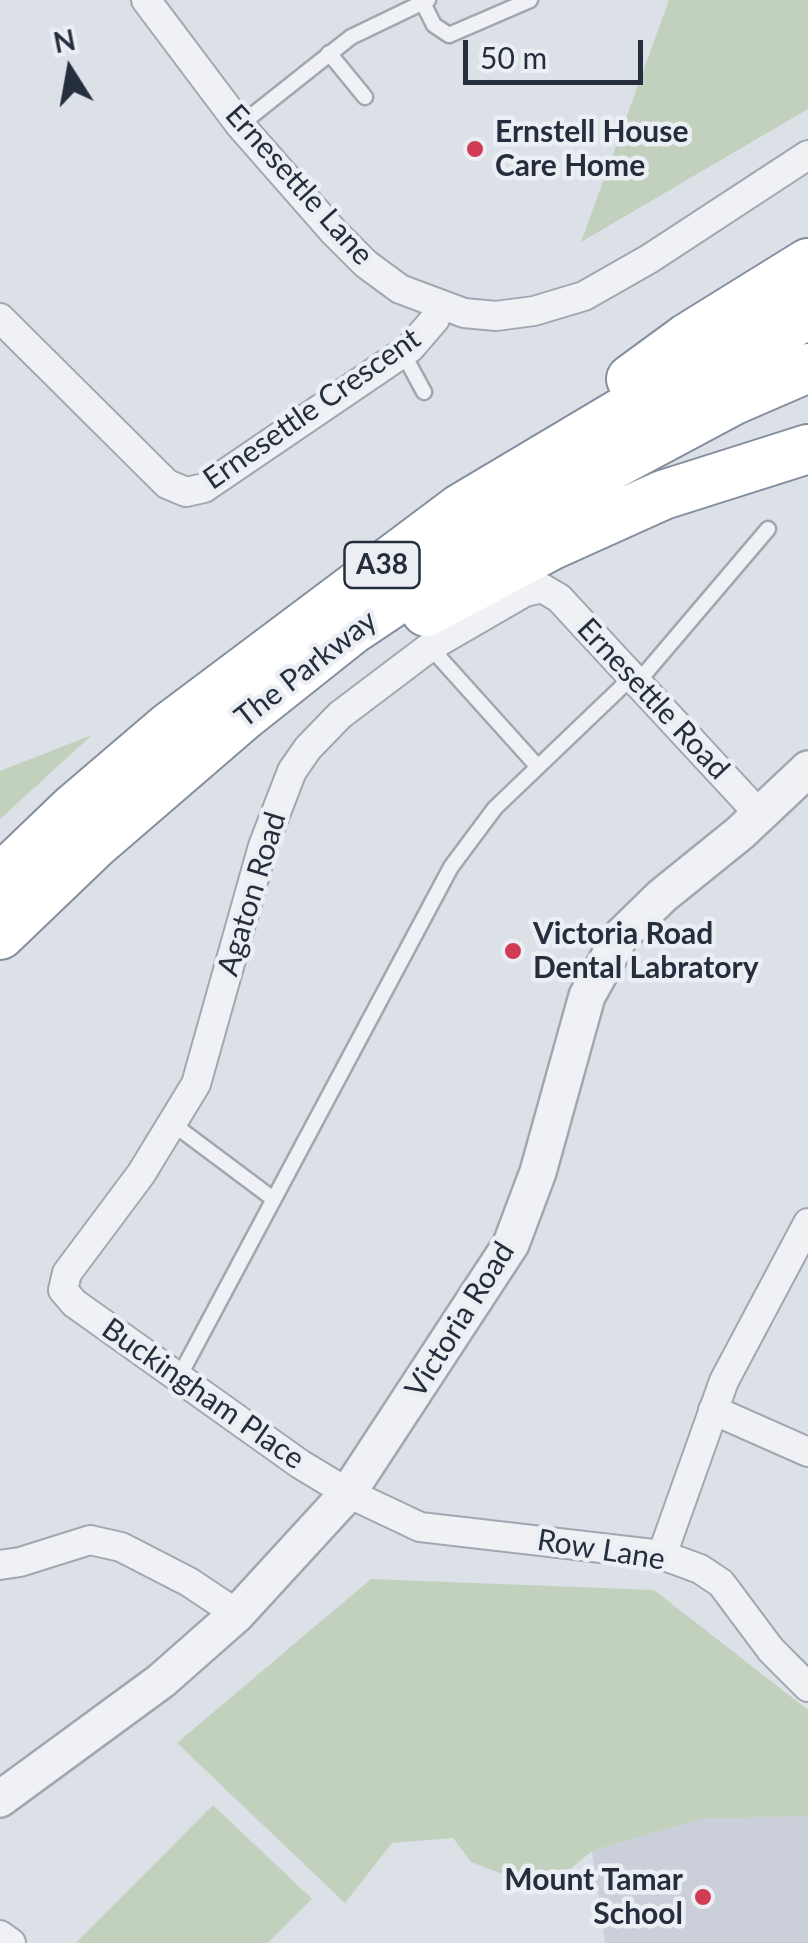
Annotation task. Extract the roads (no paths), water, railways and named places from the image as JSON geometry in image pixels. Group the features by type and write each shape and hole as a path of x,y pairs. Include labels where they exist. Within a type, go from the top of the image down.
{"highway":[{"name":"A38","path":"461,508 687,338 808,263"},
{"name":"The Parkway","path":"0,879 169,727 461,508 639,402 808,314"},
{"name":"The Parkway","path":"0,935 96,843 241,718 353,630 488,539 599,472 732,401 808,368"},
{"name":"A38","path":"241,718 552,545 663,495 808,449"}],"street":[{"name":"Ernesettle Lane","path":"146,0 240,125 333,232 400,289 464,313 496,316 534,311 584,296 808,155"},
{"name":"Ernesettle Crescent","path":"0,318 168,484 186,492 204,488 402,353 424,335 437,305"},
{"name":"Ernesettle Road","path":"542,588 559,598 760,815"},
{"name":"Agaton Road","path":"62,1290 67,1273 174,1124 196,1084 263,846 292,772 308,748 340,715 430,646 525,592 542,588"},
{"name":"Victoria Road","path":"0,1799 161,1681 237,1614 348,1493 511,1244 538,1172 587,996 620,938 662,896 760,815 808,769"},
{"path":"662,1556 724,1381 808,1223"},
{"name":"Buckingham Place","path":"62,1290 74,1303 178,1378 348,1493"},
{"path":"713,1410 808,1452"},
{"name":"Row Lane","path":"348,1493 420,1526 662,1556 700,1569 721,1583 771,1650 808,1687"},
{"path":"0,1564 20,1562 90,1540 121,1546 189,1582 237,1614"},
{"path":"0,1935 11,1943"}],"lane":[{"path":"240,125 351,37 426,1 434,25 449,35 530,0"},
{"path":"329,52 365,97"},
{"path":"402,353 424,392"},
{"path":"178,1378 451,867 495,808 635,680 768,528"},
{"path":"430,646 538,767"},
{"path":"174,1124 272,1198"}],"place":[{"name":"Ernstell House Care Home","path":"475,149"},
{"name":"Victoria Road Dental Labratory","path":"513,951"},
{"name":"Mount Tamar School","path":"703,1897"}]}
